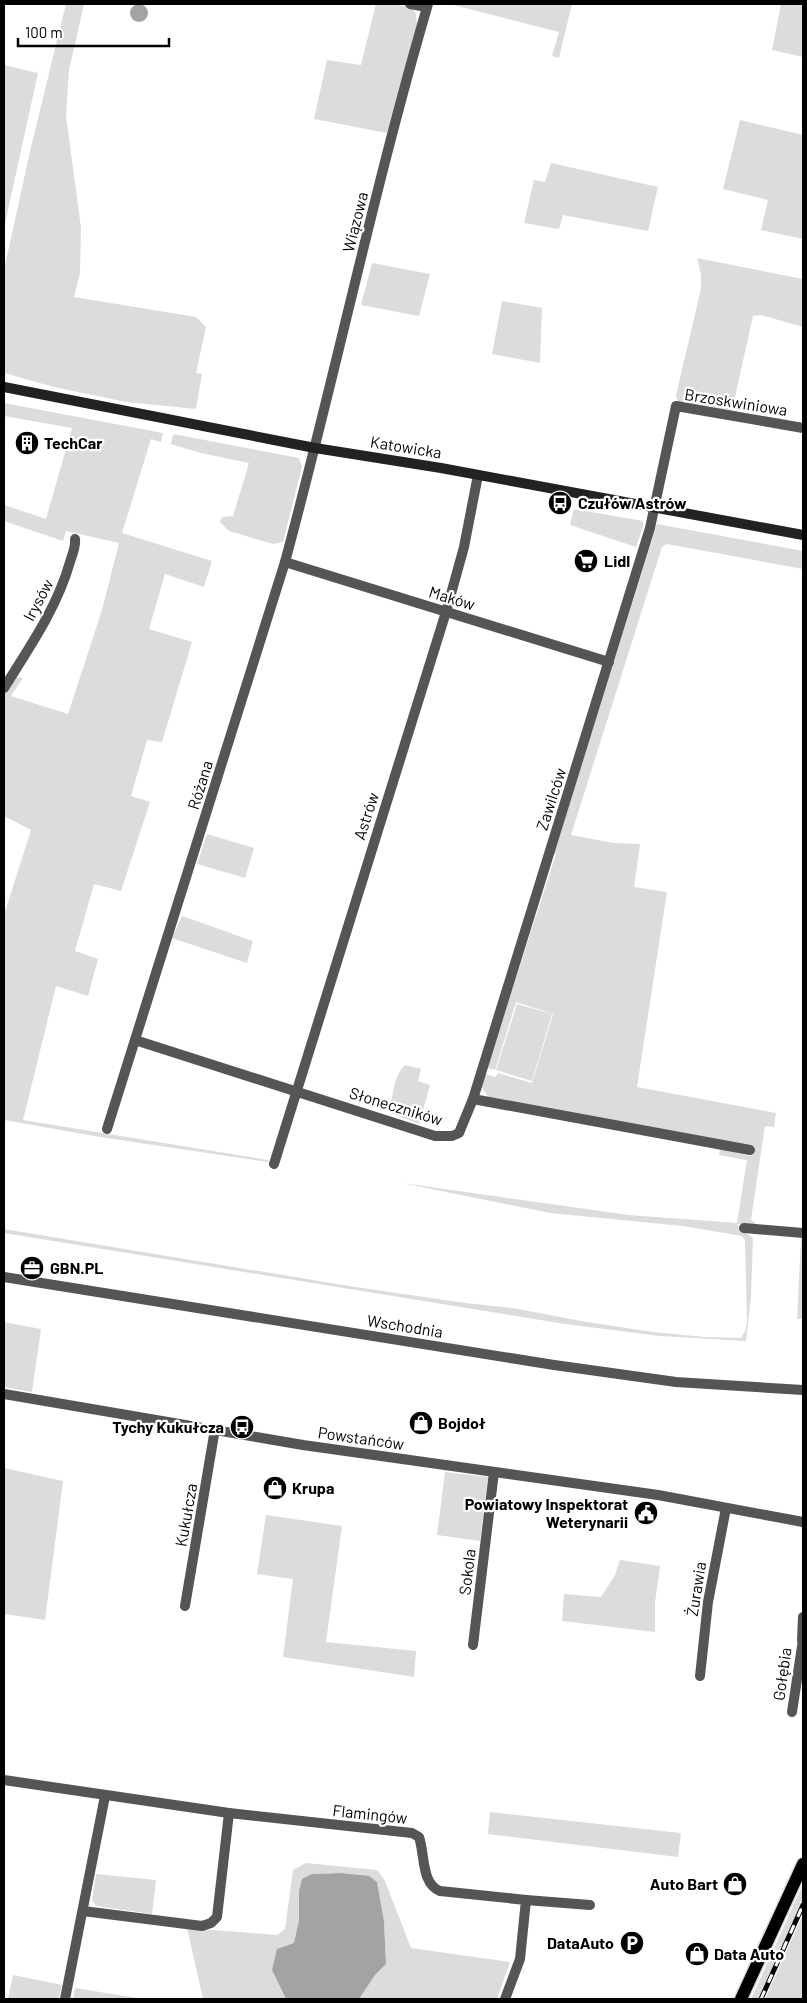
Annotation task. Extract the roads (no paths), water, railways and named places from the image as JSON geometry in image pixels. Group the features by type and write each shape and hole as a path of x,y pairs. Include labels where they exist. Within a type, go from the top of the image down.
{"main road":[{"name":"Katowicka","path":"4,387 316,448 478,475 803,535"},
{"path":"741,1999 803,1864"}],"street":[{"path":"410,4 427,6"},
{"name":"Wiązowa","path":"316,448 358,271 427,6"},
{"name":"Brzoskwiniowa","path":"655,508 676,406 803,428"},
{"name":"Różana","path":"107,1129 286,562 316,448"},
{"name":"Astrów","path":"274,1164 446,612 464,547 478,475"},
{"name":"Zawilców","path":"473,1099 655,508"},
{"name":"Irysów","path":"4,688 45,621 65,582 74,548 74,539"},
{"name":"Maków","path":"286,562 609,662"},
{"path":"4,666 15,670"},
{"name":"Słoneczników","path":"135,1040 444,1137 459,1133 473,1099"},
{"path":"473,1099 750,1150"},
{"path":"744,1228 803,1233"},
{"name":"Wschodnia","path":"4,1277 554,1365 676,1382 803,1390"},
{"name":"Powstańców","path":"4,1394 303,1444 630,1491 803,1522"},
{"name":"Kukułcza","path":"185,1606 215,1429"},
{"name":"Sokola","path":"472,1645 494,1472"},
{"name":"Żurawia","path":"700,1676 708,1602 726,1508"},
{"name":"Gołębia","path":"792,1712 803,1640 803,1618"},
{"name":"Flamingów","path":"4,1780 229,1813 412,1833 419,1837 423,1846 429,1883 440,1892 590,1906"},
{"path":"65,1999 105,1796"},
{"path":"83,1911 202,1926 211,1923 217,1917 229,1813"},
{"path":"505,1999 520,1959 526,1900"}],"railway":[{"path":"761,1999 803,1905"}],"place":[{"name":"TechCar","path":"27,443"},
{"name":"Czułów Astrów","path":"560,503"},
{"name":"Lidl","path":"586,561"},
{"name":"GBN.PL","path":"32,1268"},
{"name":"Bojdoł","path":"421,1423"},
{"name":"Tychy Kukułcza","path":"242,1427"},
{"name":"Krupa","path":"275,1488"},
{"name":"Powiatowy Inspektorat Weterynarii","path":"646,1513"},
{"name":"Auto Bart","path":"735,1884"},
{"name":"DataAuto","path":"632,1943"},
{"name":"Data Auto","path":"697,1954"}]}
